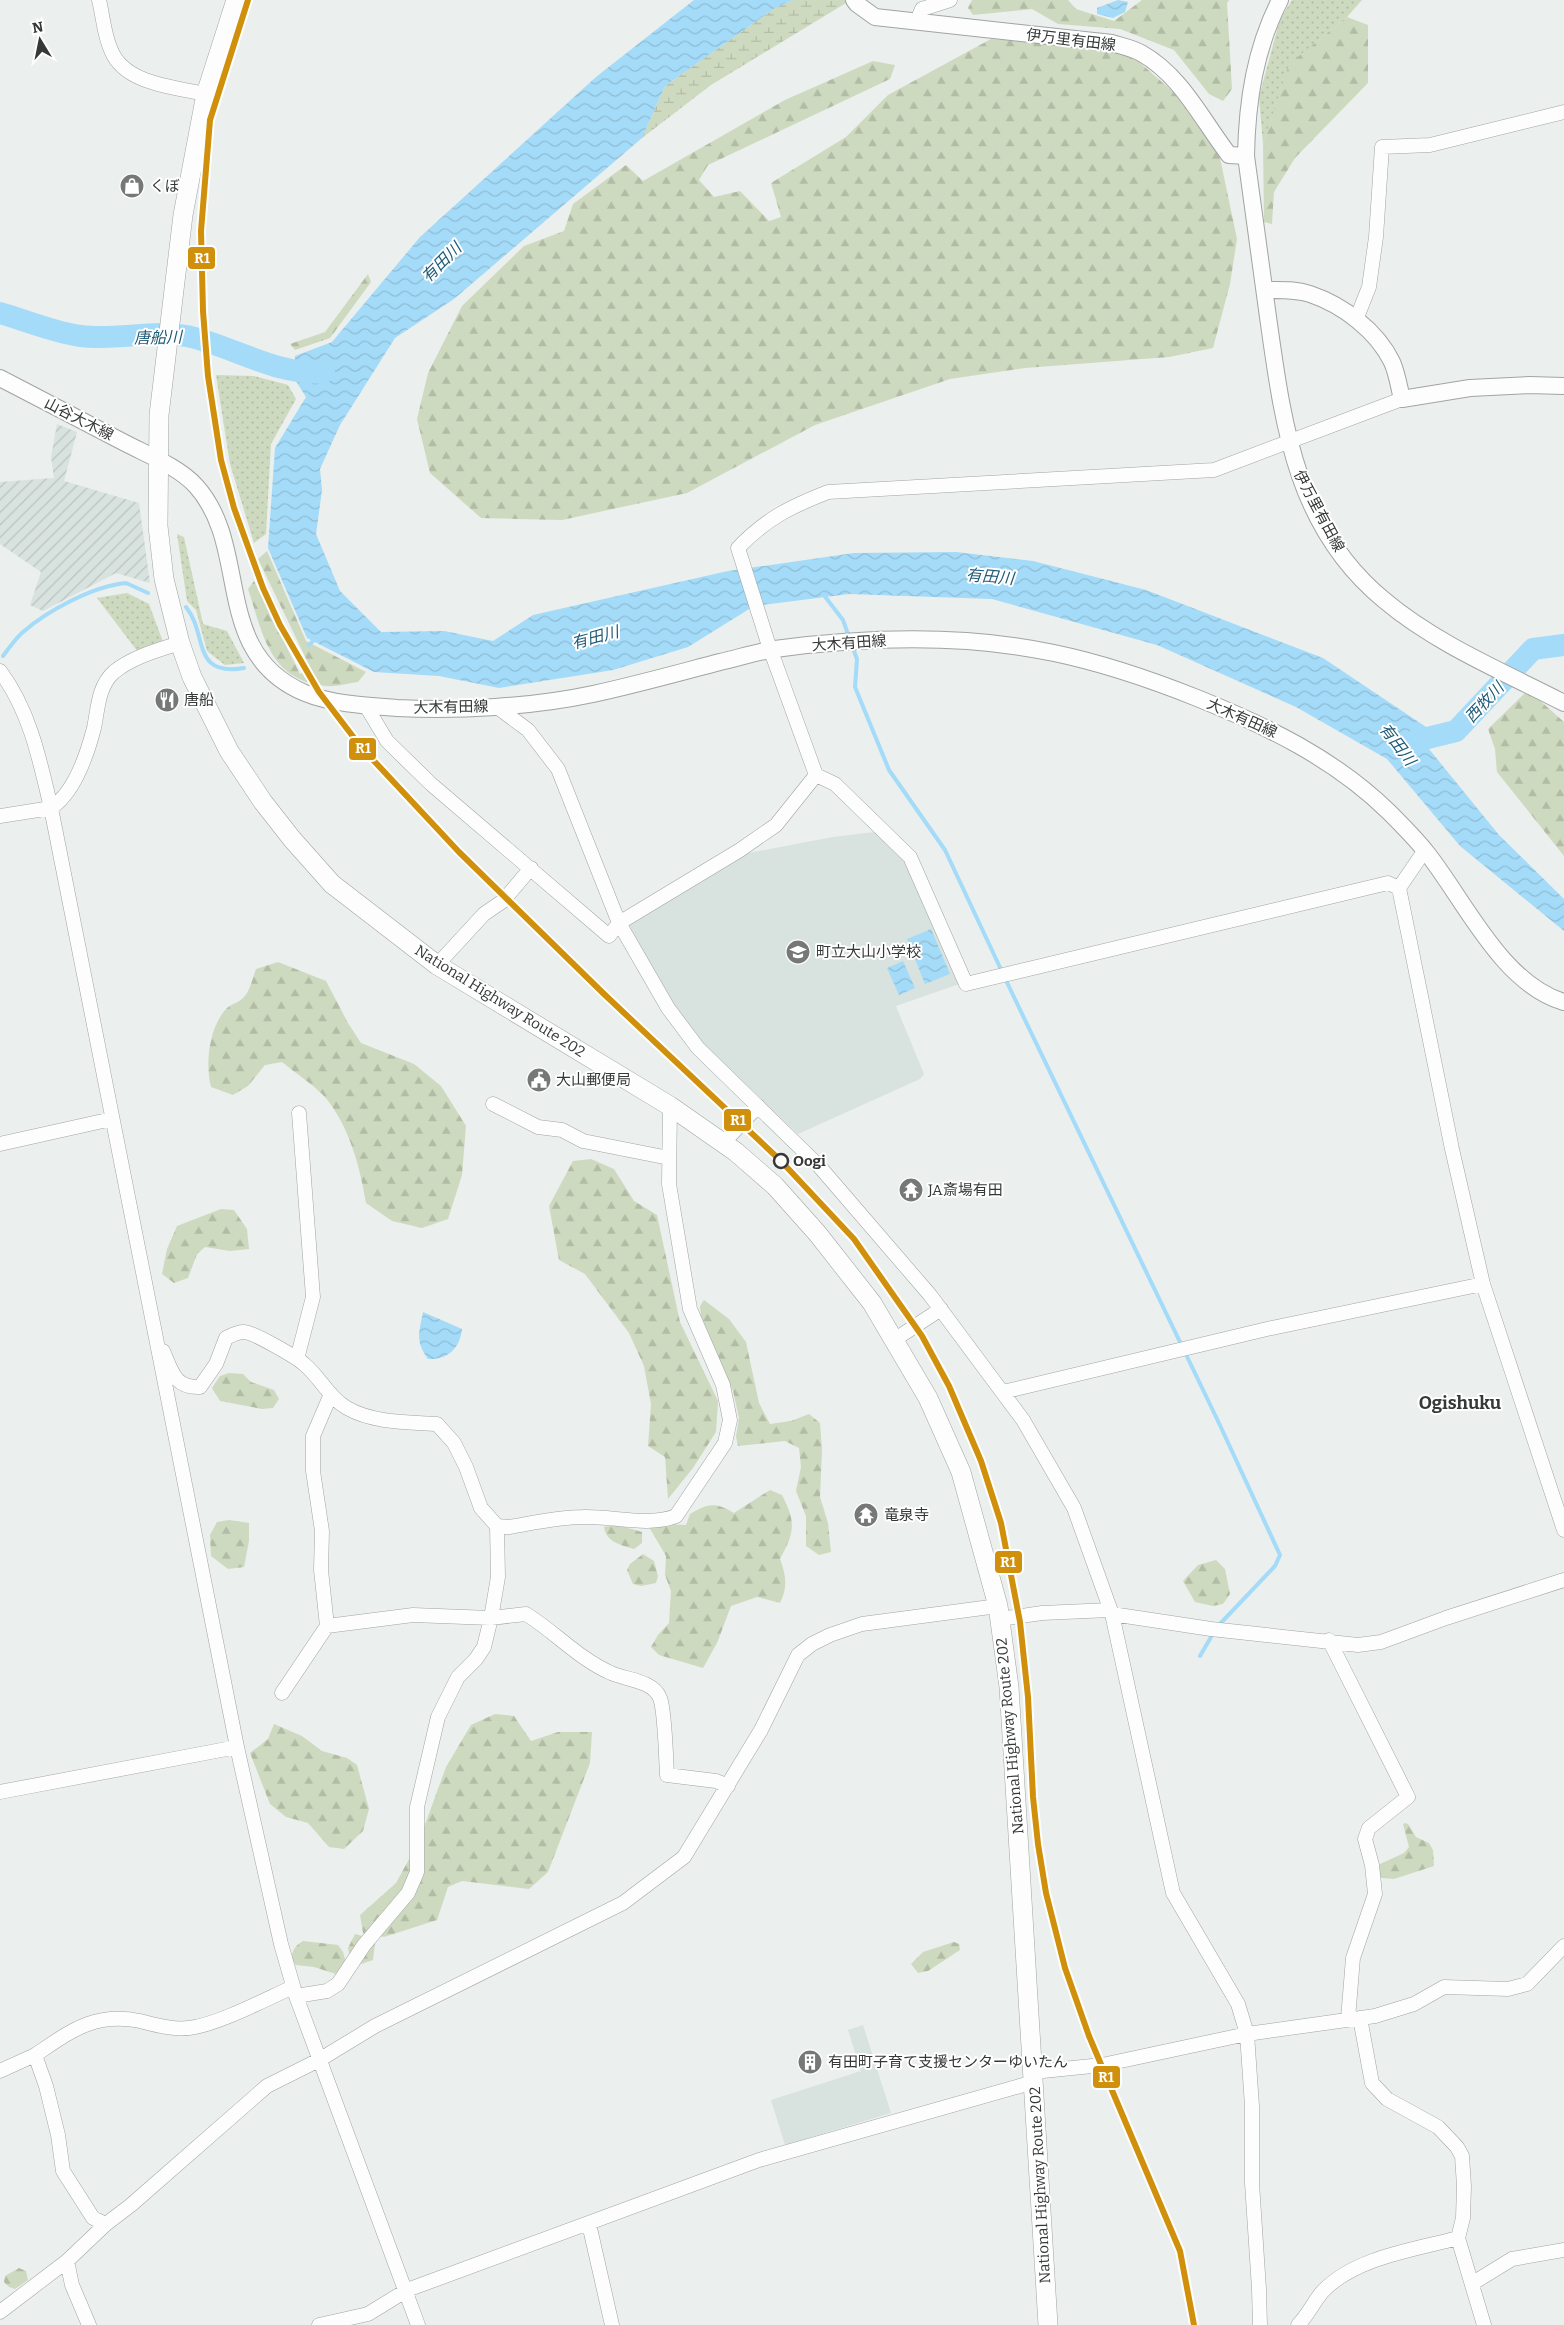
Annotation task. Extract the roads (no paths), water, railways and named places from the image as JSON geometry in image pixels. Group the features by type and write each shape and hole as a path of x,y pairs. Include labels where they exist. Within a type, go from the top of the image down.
{"highway":[{"name":"National Highway Route 202","path":"236,0 206,94 184,215 159,415 158,526 164,579 180,643 192,677 229,751 263,802 292,839 332,884 436,965 670,1106 723,1143 775,1186 817,1233 872,1303 928,1398 961,1472 999,1612 1009,1687 1048,2325"}],"main road":[{"name":"伊万里有田線","path":"1280,0 1256,65 1246,122 1246,156 1288,443 1298,476 1325,530 1343,558 1383,600 1415,622 1492,666 1564,703"},
{"name":"伊万里有田線","path":"855,2 876,18 1112,43 1141,53 1168,75 1196,106 1229,155 1246,156"},
{"path":"1265,290 1287,290 1310,294 1326,301 1356,320 1377,337 1392,363 1402,399 1470,388 1530,385 1564,386"},
{"name":"山谷大木線","path":"0,378 158,460"},
{"name":"大木有田線","path":"158,460 193,482 212,508 230,566 240,625 259,657 278,678 307,694 366,706 443,710 497,707 587,695 770,650 866,640 951,640 1052,653 1109,668 1197,698 1300,745 1353,780 1386,809 1426,850 1503,959 1531,987 1564,1002"}],"street":[{"path":"99,0 110,49 117,62 133,75 147,81 206,94"},
{"path":"916,21 922,9 950,0"},
{"path":"1356,320 1369,287 1376,236 1382,147 1430,145 1564,112"},
{"path":"1399,888 1388,883 966,984 910,857 834,784 816,774 770,650 738,548 756,529 791,506 828,492 1214,470 1402,399"},
{"path":"0,816 51,808 57,804 69,788 87,752 104,683 124,665 180,643"},
{"path":"0,671 24,716 36,745 51,808 237,1747 281,1944 294,1992 407,2290 418,2325"},
{"path":"366,706 387,742 439,792 531,868 608,936 620,923 776,826 816,774"},
{"path":"497,707 528,730 558,769 620,923 668,1008 698,1048 819,1166 941,1309 1023,1420 1074,1508 1100,1577 1125,1664 1158,1830 1174,1894 1238,2004 1247,2034 1252,2106 1252,2183 1260,2325"},
{"path":"1426,850 1399,888 1452,1149 1483,1284 1564,1530"},
{"path":"436,965 484,914 503,901 531,868"},
{"path":"493,1104 538,1127 562,1130 582,1141 669,1158"},
{"path":"497,1526 509,1527 581,1517 649,1521 676,1516 725,1443 729,1432 730,1420 723,1385 690,1309 669,1184 670,1106"},
{"path":"723,1143 758,1106"},
{"path":"297,1359 313,1297 299,1113"},
{"path":"0,1144 112,1119"},
{"path":"1004,1392 1267,1329 1483,1284"},
{"path":"894,1340 941,1309"},
{"path":"0,2071 35,2055 78,2026 91,2022 105,2019 123,2020 188,2028 204,2025 294,1992 327,1991 338,1984 364,1945 408,1893 417,1872 417,1807 438,1717 458,1677 476,1659 484,1647 491,1618 498,1577 497,1526 481,1508 466,1467 454,1443 437,1424 389,1420 361,1415 346,1408 304,1364 246,1332 236,1333 226,1338 216,1364 200,1386 186,1386 176,1380 153,1328"},
{"path":"282,1693 327,1626 321,1570 322,1530 313,1471 314,1436 331,1394"},
{"path":"0,2312 67,2262 106,2224 132,2205 267,2086 319,2060 374,2026 538,1947 623,1903 684,1857 761,1730 798,1655 812,1644 830,1635 862,1624 999,1612 1042,1614 1111,1612 1211,1629 1329,1640 1358,1645 1381,1642 1446,1618 1564,1580"},
{"path":"327,1626 413,1615 491,1618 526,1614 582,1656 610,1673 653,1688 661,1699 667,1775 716,1781 728,1786"},
{"path":"1329,1640 1408,1797 1369,1828 1365,1839 1372,1865 1374,1894 1353,1958 1354,2018 1372,2083 1387,2098 1438,2127 1457,2147 1462,2156 1464,2202 1463,2218 1458,2238 1484,2325"},
{"path":"0,1792 237,1747"},
{"path":"320,2325 368,2314 407,2290 759,2160 1034,2077 1247,2034 1375,2016 1414,2004 1444,1987 1508,1989 1527,1984 1564,1946"},
{"path":"35,2055 46,2086 58,2135 63,2171 93,2218 106,2224"},
{"path":"589,2224 612,2325"},
{"path":"1298,2325 1310,2313 1322,2292 1338,2278 1373,2261 1458,2238"},
{"path":"1473,2283 1512,2259 1564,2250"},
{"path":"67,2262 72,2286 89,2325"}],"water":[{"name":"有田川","path":"694,0 793,0 775,8 665,86 642,138 454,299 395,338 340,425 320,469 322,490 316,534 340,591 381,632 444,631 493,641 533,615 728,571 854,553 956,552 1033,561 1146,590 1323,658 1438,735 1429,749 1499,835 1564,899 1564,931 1460,846 1387,759 1296,707 1157,645 992,599 849,594 754,606 688,647 613,670 499,688 439,676 374,672 307,638 268,548 275,448 306,397 294,378 295,356 332,342 420,237 596,77"},
{"path":"1118,0 1128,2 1125,12 1113,18 1097,14 1097,8"},
{"path":"931,929 950,974 925,984 907,939"},
{"path":"903,961 915,988 899,995 887,968"},
{"path":"423,1312 462,1329 459,1342 452,1352 435,1359 428,1359 421,1347 419,1337"}],"waterway":[{"name":"唐船川","path":"0,313 81,336 181,335 211,343 275,366 291,370 324,372"},
{"path":"3,656 17,638 33,624 57,608 85,594 126,583 148,593"},
{"path":"823,594 843,620 849,637"},
{"path":"186,607 193,618 203,651 208,660 216,666 227,669 244,668"},
{"path":"309,645 316,638"},
{"name":"西牧川","path":"1407,743 1456,731 1533,649 1564,645"},
{"path":"852,646 857,659 855,687 889,770 945,850 1218,1421 1280,1555 1275,1566 1218,1626"},
{"path":"1200,1656 1214,1632"}],"place":[{"name":"くぼ","path":"132,186"},
{"name":"唐船","path":"167,700"},
{"name":"町立大山小学校","path":"798,952"},
{"name":"大山郵便局","path":"539,1080"},
{"name":"Oogi","path":"781,1161"},
{"name":"JA斎場有田","path":"911,1190"},
{"name":"竜泉寺","path":"866,1515"},
{"name":"有田町子育て支援センターゆいたん","path":"810,2062"}],"district":[{"name":"Ogishuku","path":"1460,1403"}]}
